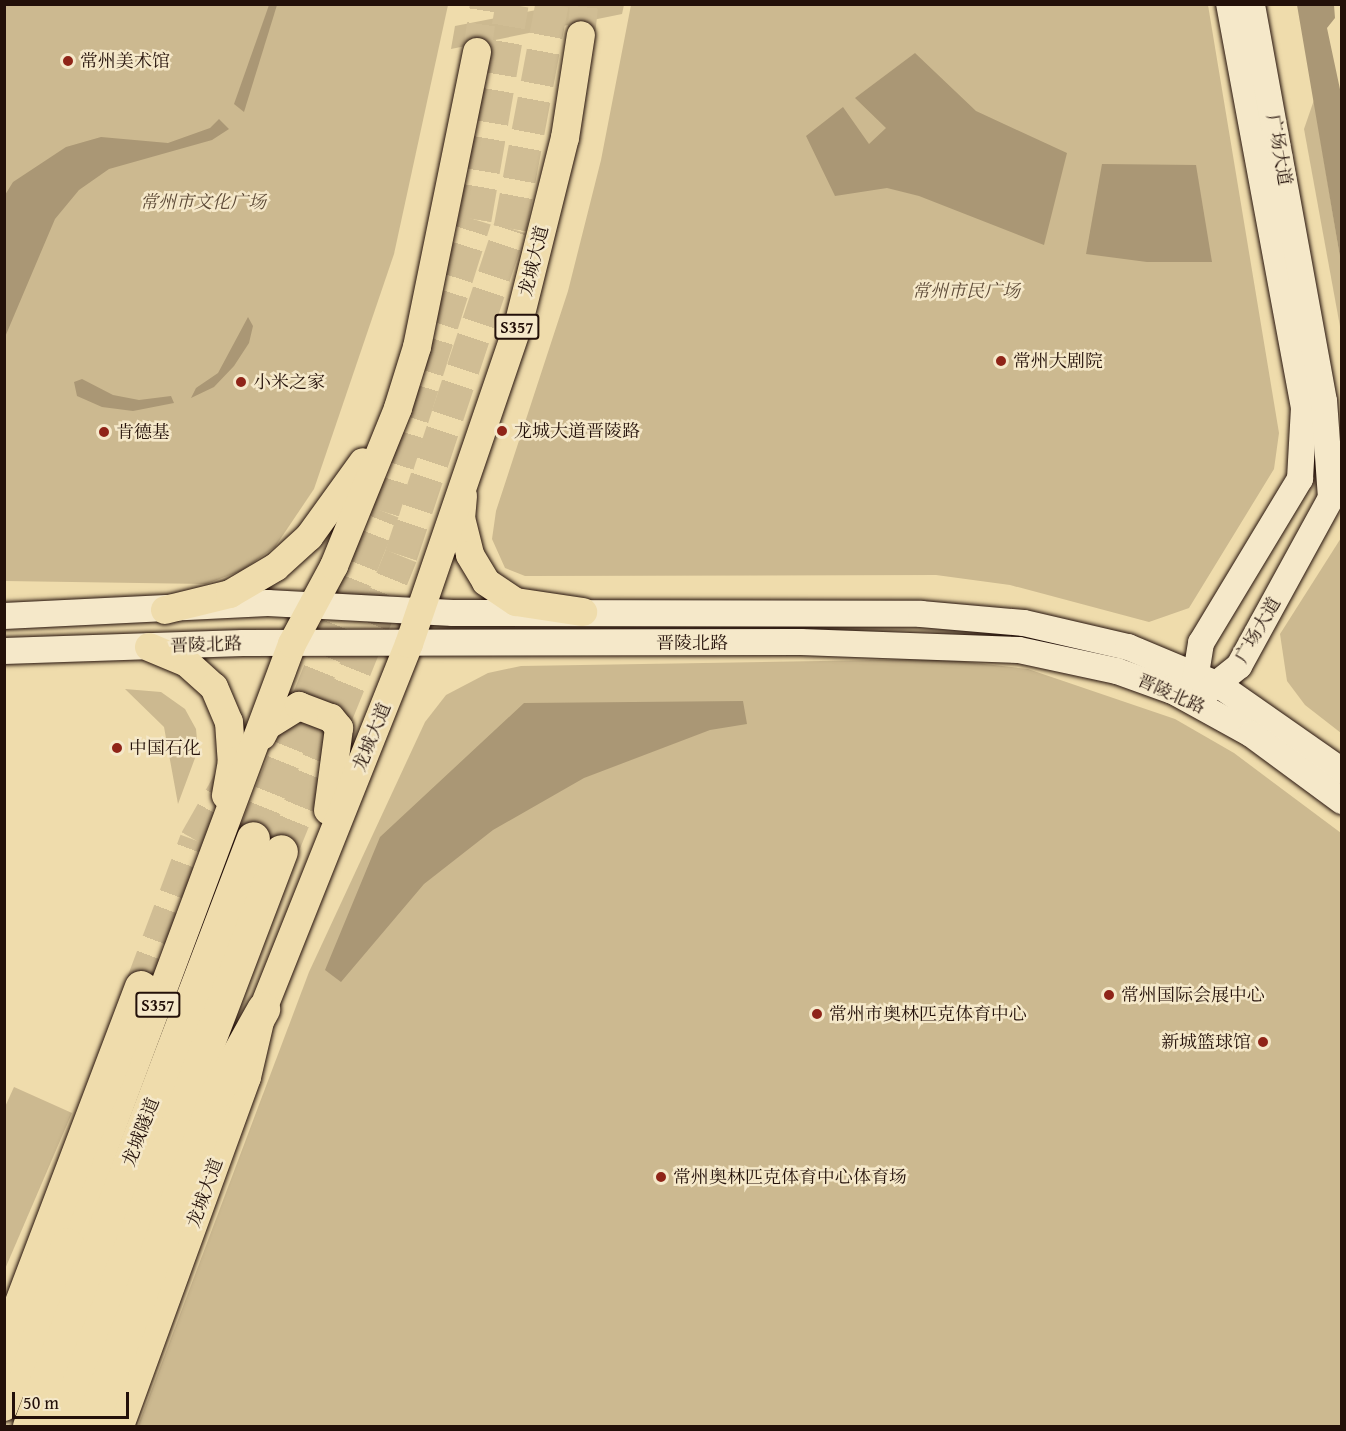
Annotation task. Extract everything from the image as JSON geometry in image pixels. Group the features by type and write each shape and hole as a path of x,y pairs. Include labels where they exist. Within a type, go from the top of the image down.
{"highway":[{"name":"龙城隧道","path":"29,1426 267,845 62,1426"},
{"path":"4,1347 141,987"},
{"path":"90,1426 218,1090 263,1009"},
{"path":"11,1426 68,1244"}],"main road":[{"name":"广场大道","path":"1202,688 1202,643 1300,479 1304,408 1229,4"},
{"name":"广场大道","path":"1202,688 1239,666 1331,498 1338,458 1311,328 1252,4"},
{"name":"龙城大道","path":"120,1426 247,1077 263,1009 409,644 465,471 519,322 565,138 581,35"},
{"name":"S357","path":"4,1407 258,744 292,644 315,606 398,408 417,346 477,52"},
{"path":"1311,328 1341,385"},
{"path":"165,610 230,594 276,567 309,537 398,408"},
{"path":"1300,479 1338,458 1304,408"},
{"path":"465,471 461,518 470,555 486,582 516,603 583,612"},
{"path":"1301,553 1341,511"},
{"path":"1227,603 1229,623 1242,633 1261,626"},
{"name":"晋陵北路","path":"4,616 315,606 420,610 921,614 1024,623 1128,647 1341,771"},
{"name":"晋陵北路","path":"4,651 292,644 907,642 1019,650 1202,688 1251,734 1341,801"},
{"path":"148,647 187,663 214,687 229,722 232,761 214,858"},
{"path":"258,744 267,726 299,706 331,718 339,728 338,763 313,882"}],"green space":[{"name":"常州市文化广场","path":"5,5 448,5 394,254 314,489 275,547 241,571 206,584 5,581"},
{"path":"562,5 624,5 622,14 451,49 455,26"},
{"name":"常州市民广场","path":"631,5 1208,5 1279,433 1274,469 1189,608 1149,622 1010,585 936,575 525,576 505,568 492,539 496,511 568,291 601,160"},
{"path":"1314,100 1341,263 1341,332 1304,129"},
{"path":"1341,538 1341,733 1305,705 1287,681 1280,634"},
{"name":"常州市奥林匹克体育中心","path":"940,659 1028,669 1175,719 1234,753 1341,833 1341,1426 138,1426 309,972 425,722 446,695 488,673 521,666"},
{"path":"125,689 161,692 185,709 196,729 198,750 178,804 164,727"},
{"path":"14,1087 72,1113 5,1269 4,1109"}],"shaded area":[{"path":"269,5 277,5 244,112 234,104"},
{"path":"1297,5 1334,5 1335,18 1327,28 1341,94 1341,263"},
{"path":"915,53 976,111 1067,153 1044,245 919,196 887,188 835,196 806,136 843,107 869,144 886,128 855,98"},
{"path":"219,119 229,129 212,140 109,169 79,190 55,219 5,337 5,195 13,182 66,147 101,137 168,143 210,128"},
{"path":"1102,164 1196,165 1212,262 1147,262 1086,254"},
{"path":"248,317 253,326 249,343 234,366 214,387 191,398 196,388 218,373"},
{"path":"82,379 113,395 139,400 171,396 174,403 133,411 102,407 77,396 74,382"},
{"path":"743,701 747,724 710,730 584,778 493,830 424,884 341,982 325,970 380,837 524,703"}],"tunnel":[{"path":"477,52 484,4"},
{"path":"253,838 383,511 475,219 512,4"},
{"path":"281,851 401,555 510,228 552,4"},
{"path":"581,35 584,4"},
{"path":"141,987 196,840 238,766"}],"place":[{"name":"常州美术馆","path":"68,61"},
{"name":"常州大剧院","path":"1001,361"},
{"name":"小米之家","path":"241,382"},
{"name":"龙城大道晋陵路","path":"502,431"},
{"name":"肯德基","path":"104,432"},
{"name":"中国石化","path":"117,748"},
{"name":"常州国际会展中心","path":"1109,995"},
{"name":"常州市奥林匹克体育中心","path":"817,1014"},
{"name":"新城篮球馆","path":"1263,1042"},
{"name":"常州奥林匹克体育中心体育场","path":"661,1177"}]}
